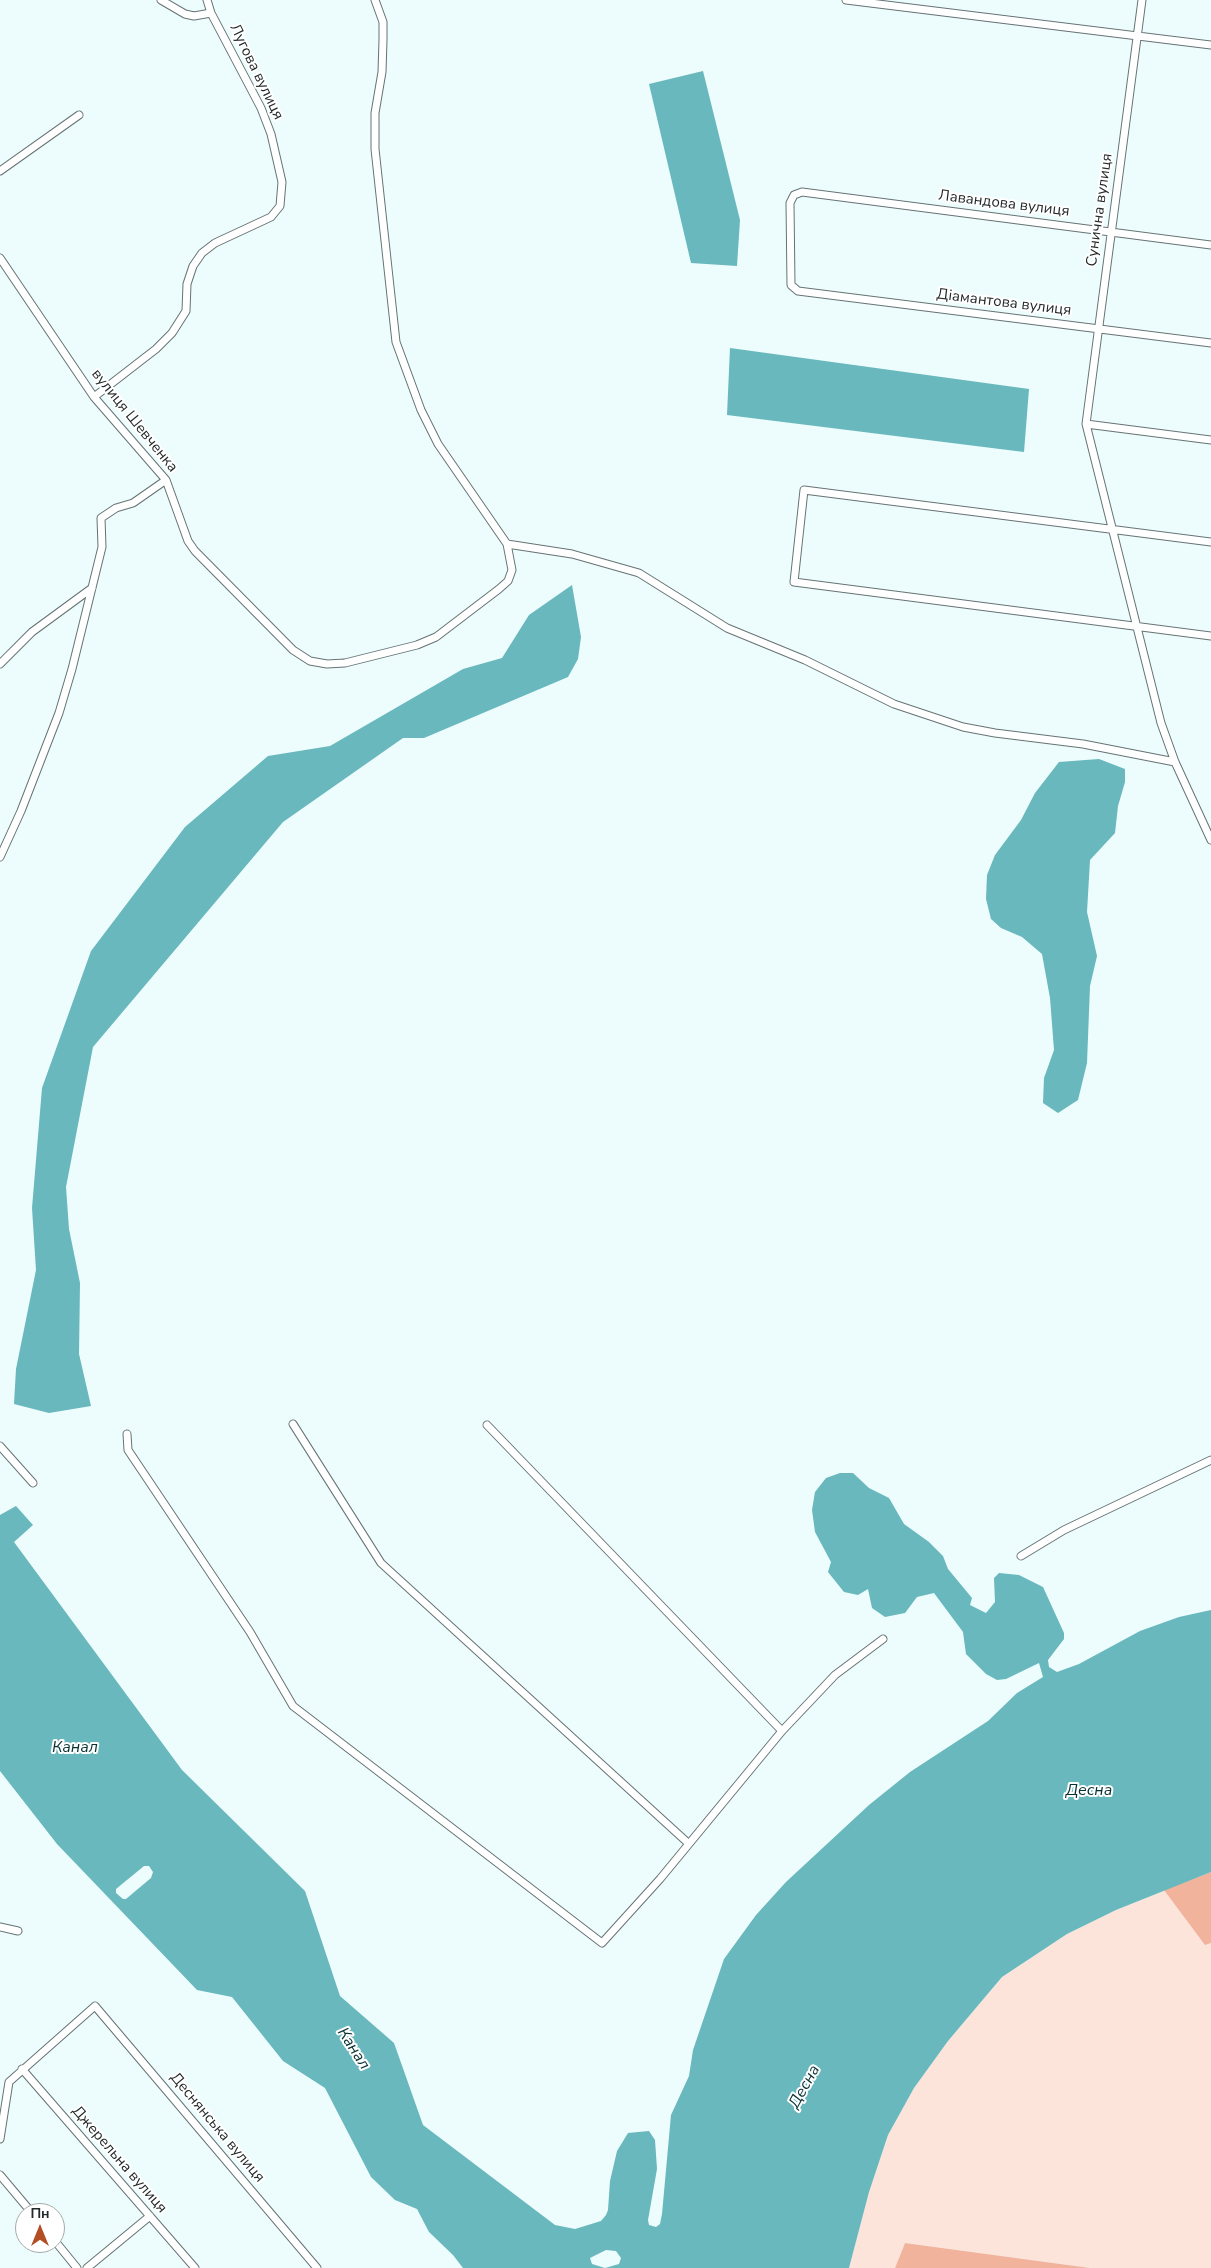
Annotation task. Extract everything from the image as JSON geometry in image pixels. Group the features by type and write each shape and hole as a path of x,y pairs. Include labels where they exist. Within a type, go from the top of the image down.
{"street":[{"path":"161,0 185,14 194,16 211,13"},
{"name":"Лугова вулиця","path":"94,397 156,349 172,333 186,311 187,284 193,266 202,253 215,243 271,217 280,206 282,182 271,134 261,108 211,13 207,0"},
{"path":"375,0 382,22 384,40 382,72 375,113 375,149 398,348 420,410 438,444 507,544 572,554 639,573 727,628 805,660 894,704 963,727 995,734 1083,744 1175,762"},
{"path":"846,0 1211,45"},
{"name":"Сунична вулиця","path":"1086,424 1142,0"},
{"path":"0,170 79,115"},
{"name":"Лавандова вулиця","path":"794,289 791,285 790,203 794,195 802,192 1211,245"},
{"name":"вулиця Шевченка","path":"0,258 94,397 166,480 188,541 195,551 293,650 310,661 327,664 345,663 417,645 436,637 464,618 508,581 512,570 507,544"},
{"name":"Діамантова вулиця","path":"794,289 1211,343"},
{"path":"1211,440 1086,424 1139,627 1161,723 1175,762 1211,840"},
{"path":"0,857 21,811 58,713 102,546 101,518 116,508 133,503 166,480"},
{"path":"1211,542 804,490 794,582 1211,636"},
{"path":"0,664 32,632 92,588"},
{"path":"293,1424 381,1563 688,1844"},
{"path":"487,1425 782,1731"},
{"path":"127,1434 128,1450 250,1632 293,1706 602,1943 782,1731 835,1675 883,1639"},
{"path":"0,1446 33,1483"},
{"path":"1021,1556 1064,1530 1211,1460"},
{"path":"0,1927 18,1932"},
{"name":"Деснянська вулиця","path":"22,2069 96,2006 317,2268"},
{"path":"0,2139 9,2082 22,2069"},
{"name":"Джерельна вулиця","path":"22,2069 195,2268"},
{"path":"0,2175 24,2203"},
{"path":"87,2268 150,2216"},
{"path":"65,2253 78,2268"}],"shaded area":[{"path":"1211,1872 1211,2268 1090,2268 905,2243 895,2268 849,2268 869,2191 888,2135 914,2088 948,2041 1002,1977 1067,1934 1116,1910"},
{"path":"1211,1872 1211,1943 1205,1945 1164,1890"},
{"path":"905,2243 1090,2268 895,2268"}],"water":[{"path":"703,71 740,220 737,266 691,263 649,84"},
{"path":"730,348 1029,389 1024,452 727,415"},
{"path":"572,585 581,637 578,659 568,677 424,738 403,738 283,822 93,1047 66,1187 69,1229 80,1283 79,1354 91,1406 49,1413 14,1404 16,1369 36,1270 32,1208 42,1088 91,951 185,827 268,756 330,746 463,669 502,658 529,615"},
{"path":"1099,759 1125,769 1125,782 1118,806 1115,833 1090,860 1087,912 1097,956 1090,986 1087,1063 1078,1100 1058,1113 1043,1103 1044,1078 1054,1050 1050,998 1042,954 1022,937 1001,928 991,919 986,899 987,875 995,855 1021,820 1035,793 1059,762"},
{"name":"Десна","path":"840,1473 853,1473 869,1488 889,1498 904,1524 929,1542 943,1556 948,1569 972,1598 970,1605 986,1613 995,1602 994,1578 999,1573 1019,1575 1043,1587 1064,1633 1064,1639 1048,1660 1049,1667 1057,1672 1079,1664 1140,1631 1179,1617 1211,1610 1211,1872 1116,1910 1067,1934 1002,1977 948,2041 914,2088 888,2135 869,2192 849,2268 605,2268 463,2268 453,2255 429,2232 417,2209 395,2200 371,2177 325,2088 283,2061 232,1997 197,1990 57,1844 0,1771 0,1515 16,1506 33,1525 14,1542 182,1770 305,1891 340,1996 394,2043 423,2125 555,2225 575,2229 601,2221 606,2215 610,2181 617,2151 628,2133 649,2131 655,2140 657,2169 648,2220 649,2225 656,2227 660,2224 662,2214 671,2115 689,2076 693,2050 724,1959 756,1915 786,1882 869,1805 910,1772 988,1721 1017,1693 1043,1677 1039,1663 1006,1679 997,1680 986,1674 966,1654 963,1632 934,1593 917,1597 905,1613 885,1617 872,1608 868,1589 858,1595 844,1592 828,1572 831,1562 815,1532 812,1510 815,1492 826,1478","holes":["606,2250 616,2251 621,2258 619,2264 605,2268 592,2264 590,2258"]}],"pier":[{"path":"144,1866 149,1866 153,1872 151,1878 126,1899 123,1899 116,1893 116,1889"}],"water label":[{"name":"Канал","path":"75,1748"},
{"name":"Канал","path":"353,2049"}]}
